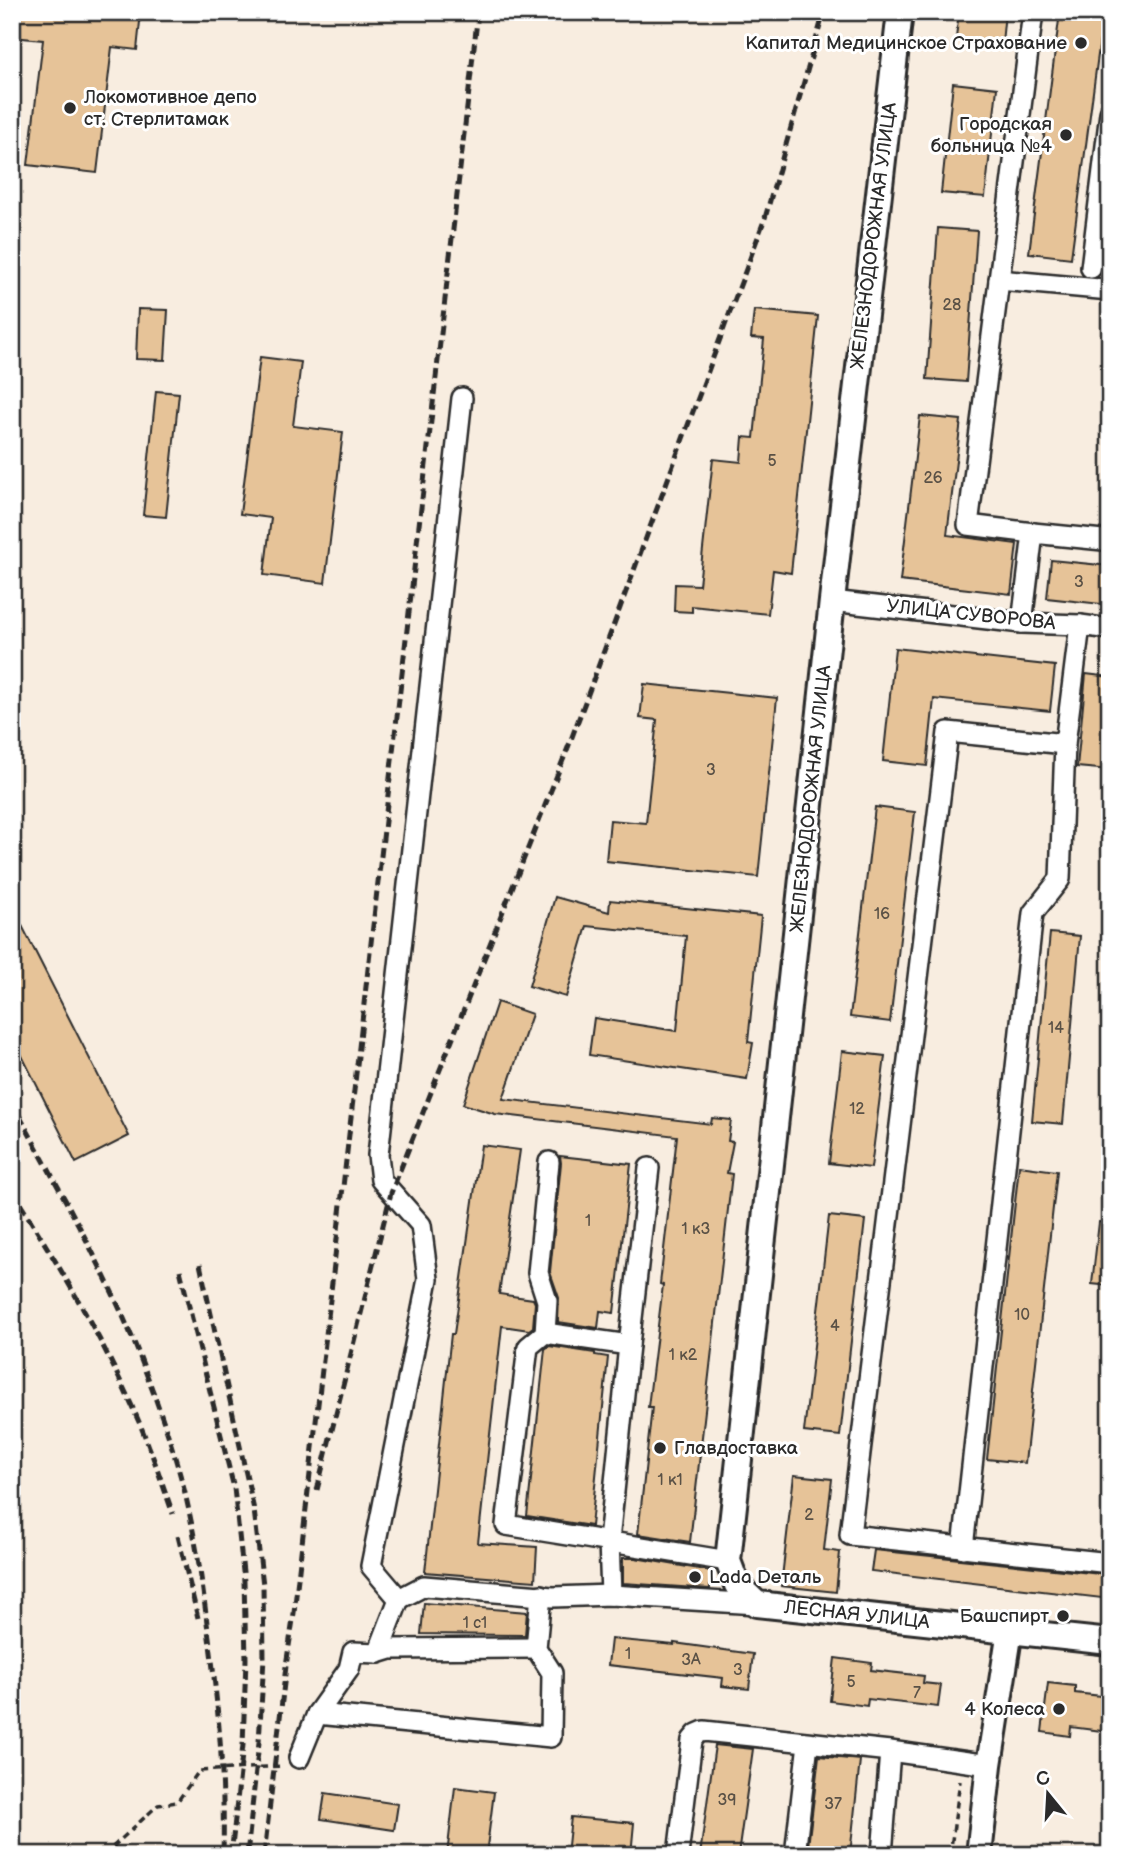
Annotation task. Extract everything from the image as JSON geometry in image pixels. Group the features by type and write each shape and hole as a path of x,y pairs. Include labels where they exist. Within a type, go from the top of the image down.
{"main road":[{"name":"ЖЕЛЕЗНОДОРОЖНАЯ УЛИЦА","path":"737,1585 728,1561 832,601 900,12"},
{"name":"ЛЕСНАЯ УЛИЦА","path":"737,1585 757,1604 1110,1642"},
{"path":"979,1855 989,1765 1010,1630"}],"street":[{"path":"1033,12 968,524 1103,540"},
{"path":"1091,268 1107,159 1110,113"},
{"path":"999,280 1110,290"},
{"path":"399,1599 371,1566 428,1279 421,1225 381,1180 378,1155 463,398"},
{"path":"1022,623 1033,533"},
{"name":"УЛИЦА СУВОРОВА","path":"832,601 1022,623 1110,629"},
{"path":"963,1548 1033,913 1060,879 1065,744 1080,625"},
{"path":"1065,744 948,732 850,1535 1110,1563"},
{"path":"549,1162 538,1273 547,1301 545,1333 528,1347 506,1525 728,1561"},
{"path":"611,1595 609,1541 649,1168"},
{"path":"545,1333 629,1345"},
{"path":"378,1653 399,1599 424,1586 553,1597 611,1595 757,1604"},
{"path":"317,1714 551,1737 552,1673 536,1648 541,1595"},
{"path":"299,1758 317,1714 349,1669 353,1651 378,1653 391,1649 536,1648"},
{"path":"678,1855 692,1740 704,1731 890,1751 989,1765"},
{"path":"795,1855 808,1743"},
{"path":"882,1855 890,1751"}],"path":[{"path":"104,1855 158,1805 177,1802 199,1770 289,1766 299,1758"},
{"path":"950,1855 962,1760"}],"building":[{"name":"Локомотивное депо ст. Стерлитамак","path":"12,12 141,12 137,50 112,47 97,173 28,165 43,40 12,37"},
{"path":"959,12 1005,12 1002,43 956,38"},
{"name":"Городская больница №4","path":"1060,12 1103,17 1071,258 1029,253"},
{"path":"953,83 997,88 985,197 941,193"},
{"path":"938,228 977,231 966,382 927,379"},
{"path":"138,309 168,310 165,360 136,359"},
{"path":"754,310 818,316 791,573 773,570 768,614 692,606 692,612 674,611 675,584 699,585 713,459 741,462 743,437 754,438 764,339 751,338"},
{"path":"260,357 301,362 293,426 343,432 325,583 264,575 271,518 240,514"},
{"path":"156,391 179,393 166,517 143,515"},
{"path":"920,416 961,420 947,535 1017,544 1011,594 900,581"},
{"path":"1051,560 1110,566 1110,605 1047,598"},
{"path":"895,648 1055,666 1050,711 934,699 927,766 883,761"},
{"path":"1086,674 1110,677 1110,770 1077,767"},
{"path":"644,684 777,698 758,877 606,861 610,820 646,823 657,720 640,718"},
{"path":"875,807 915,812 890,1022 850,1017"},
{"path":"555,897 609,912 610,900 761,916 748,1042 753,1043 747,1079 589,1055 594,1018 677,1031 686,936 587,926 566,997 529,986"},
{"path":"12,906 129,1136 76,1163 12,1036"},
{"path":"1050,933 1080,936 1063,1124 1032,1121"},
{"path":"497,1002 532,1014 503,1099 711,1124 712,1118 731,1120 728,1141 733,1142 727,1173 732,1174 690,1542 638,1534 652,1407 648,1407 663,1285 660,1284 677,1136 495,1114 463,1104"},
{"path":"842,1051 885,1056 871,1168 829,1163"},
{"path":"481,1145 520,1150 499,1294 533,1299 535,1303 533,1327 529,1330 502,1326 478,1543 537,1547 535,1581 425,1572 451,1334 454,1334"},
{"path":"560,1156 631,1164 614,1313 600,1311 598,1328 558,1322 559,1298 550,1272"},
{"path":"1019,1166 1057,1171 1025,1463 987,1459"},
{"path":"829,1216 865,1220 840,1436 804,1432"},
{"path":"1099,1222 1110,1223 1110,1286 1092,1284"},
{"path":"549,1346 608,1357 591,1526 527,1516 545,1349"},
{"path":"794,1475 832,1479 824,1550 840,1552 836,1592 781,1586"},
{"path":"874,1550 1110,1575 1110,1599 871,1571"},
{"path":"623,1558 711,1571 710,1589 623,1583"},
{"path":"424,1603 527,1612 525,1635 421,1634"},
{"path":"611,1639 674,1643 753,1654 749,1689 722,1686 723,1678 608,1665"},
{"path":"835,1658 872,1663 871,1670 924,1676 923,1683 941,1685 938,1707 868,1699 867,1706 830,1701"},
{"path":"1048,1683 1075,1686 1075,1693 1110,1697 1110,1732 1071,1727 1070,1736 1042,1732"},
{"path":"715,1745 753,1749 738,1855 700,1855"},
{"path":"819,1756 860,1760 850,1855 807,1855"},
{"path":"455,1787 494,1792 486,1855 447,1855"},
{"path":"325,1793 398,1804 394,1830 321,1819"},
{"path":"571,1817 634,1823 631,1855 567,1855"}],"railway":[{"path":"264,1855 478,12"},
{"path":"317,1490 391,1193 569,745 765,218 824,12"},
{"path":"12,1102 79,1226 125,1320 158,1404 180,1475 198,1558 214,1681 222,1768 223,1855"},
{"path":"12,1191 62,1272 108,1355 140,1425 173,1514"},
{"path":"200,1264 254,1510 263,1585 264,1658 259,1742 247,1855"},
{"path":"180,1270 234,1488 244,1581 246,1659 243,1745 232,1847"},
{"path":"178,1536 198,1618"}],"place":[{"name":"Капитал Медицинское Страхование","path":"1081,43"},
{"name":"Локомотивное депо ст. Стерлитамак","path":"70,108"},
{"name":"Городская больница №4","path":"1066,135"},
{"name":"Главдоставка","path":"660,1448"},
{"name":"Lada Dеталь","path":"695,1577"},
{"name":"Башспирт","path":"1063,1616"},
{"name":"4 Колеса","path":"1059,1709"}]}
